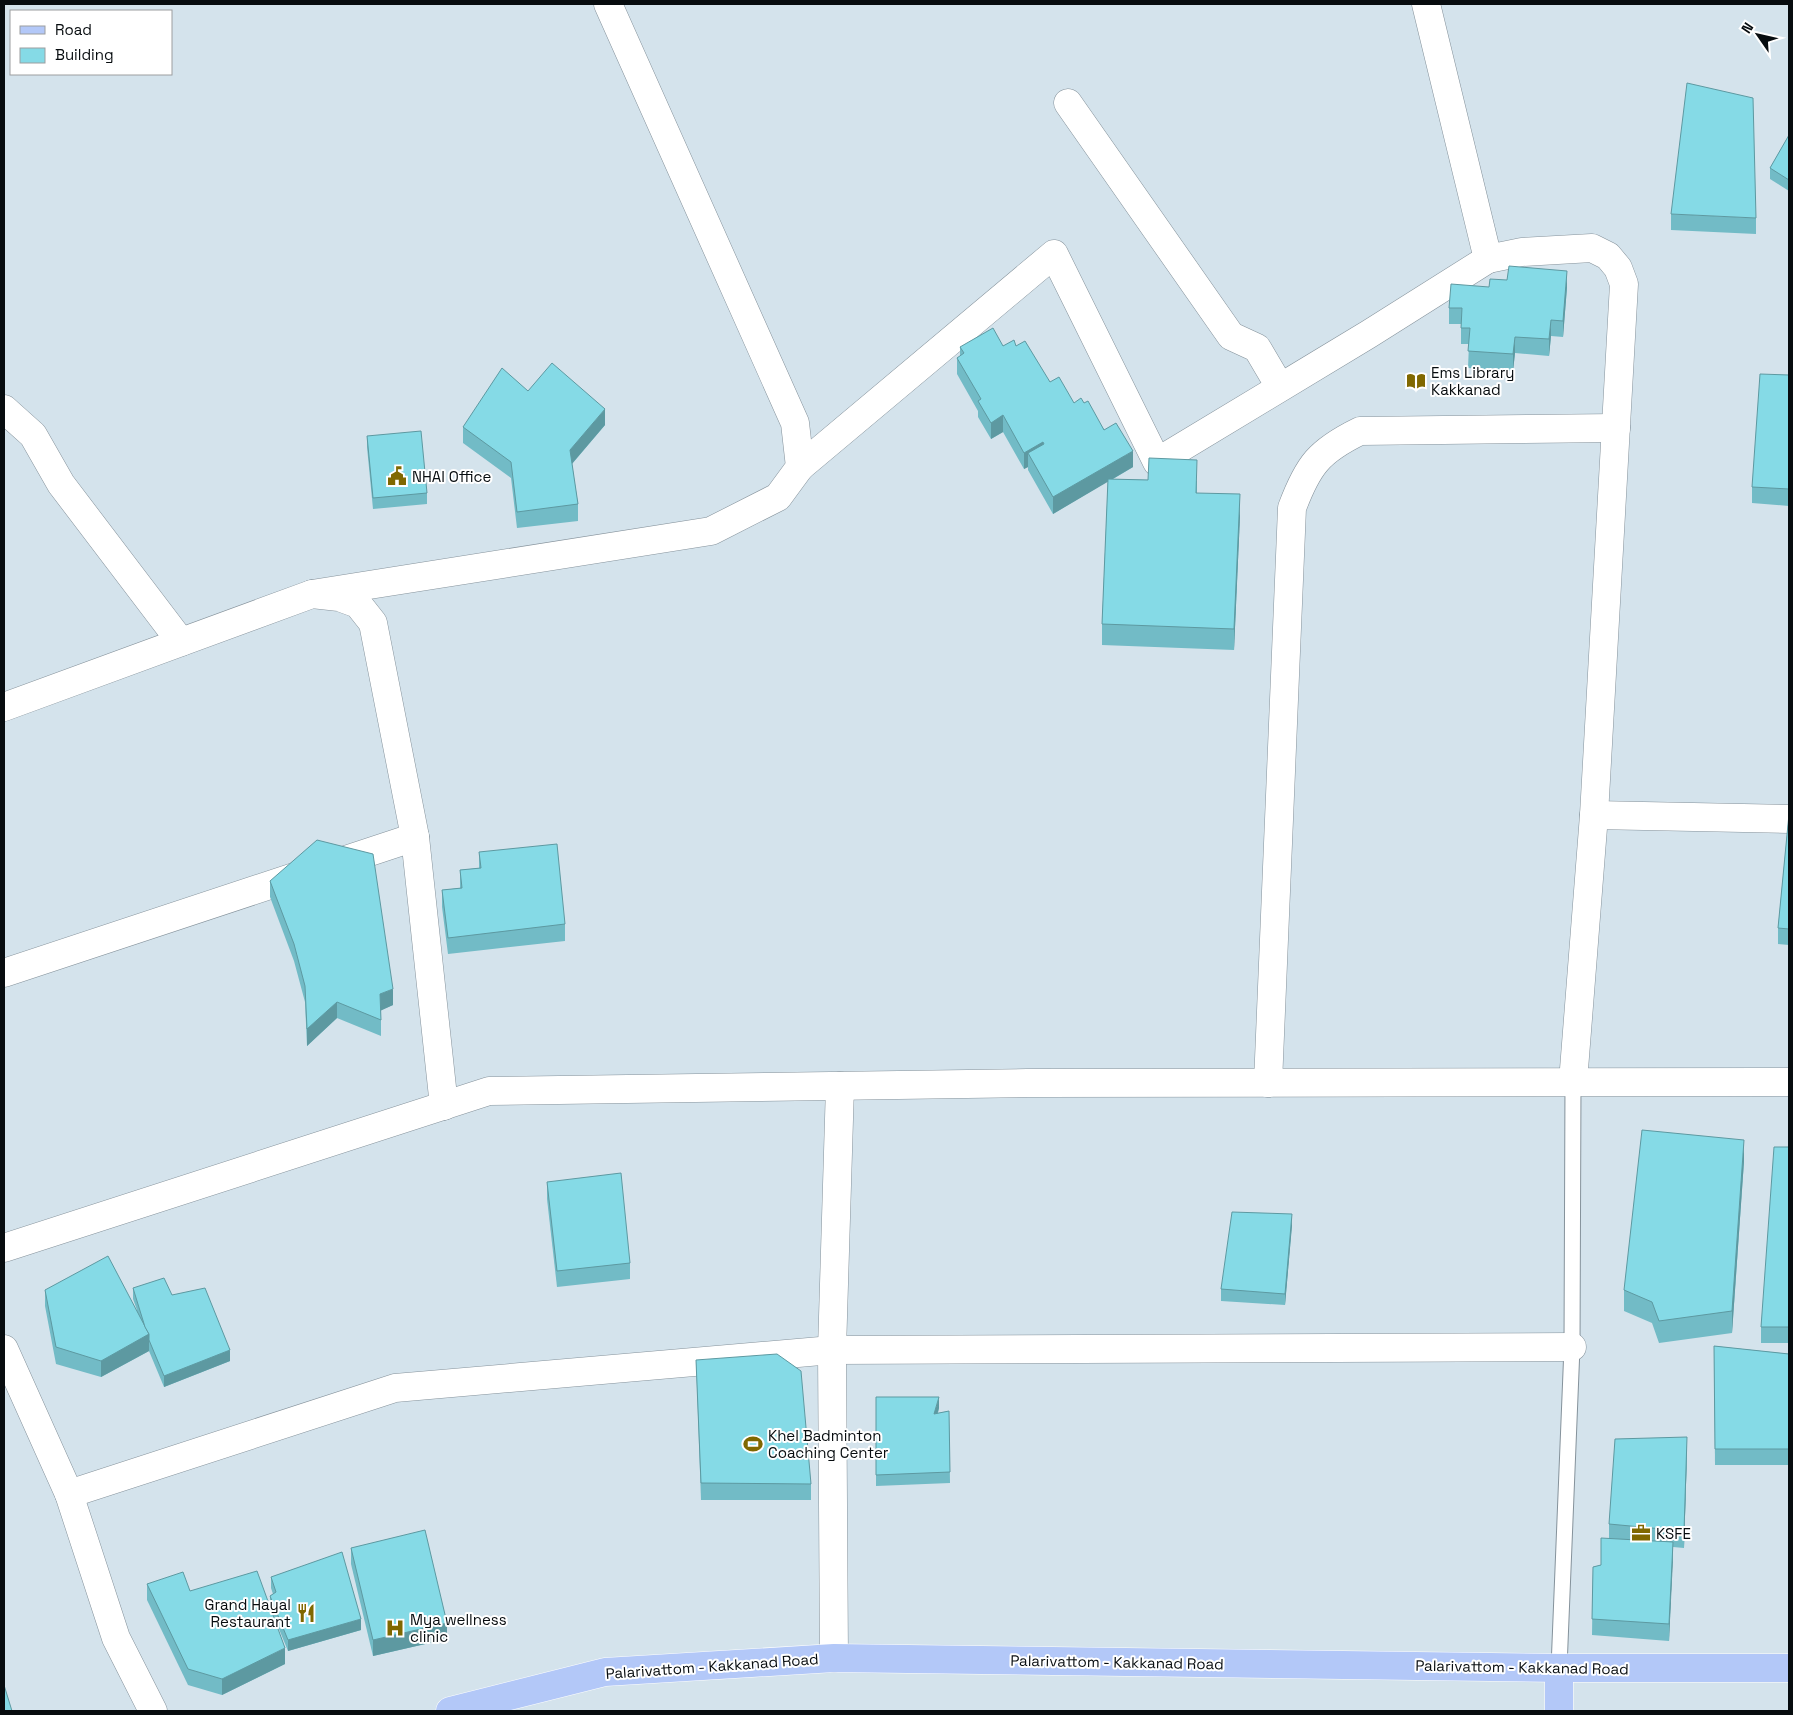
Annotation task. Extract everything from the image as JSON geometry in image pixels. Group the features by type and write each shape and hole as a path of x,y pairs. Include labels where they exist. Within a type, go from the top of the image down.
{"main road":[{"name":"Palarivattom - Kakkanad Road","path":"450,1711 604,1672 834,1658 1559,1668 1789,1668"},
{"path":"1559,1668 1559,1711"}],"street":[{"path":"608,4 795,423 800,467"},
{"path":"1426,4 1488,259"},
{"path":"1068,103 1231,336 1256,348 1280,387"},
{"path":"4,707 312,594 711,532 778,497 800,467 1054,254 1157,462 1370,334 1488,259 1522,252 1592,248 1608,256 1618,268 1624,284 1594,815 1573,1082"},
{"path":"4,409 33,435 61,484 181,642"},
{"path":"1268,1083 1292,508 1302,480 1316,460 1338,441 1360,430 1616,428"},
{"path":"312,594 339,597 358,604 373,624 415,837 444,1106"},
{"path":"1594,815 1789,820"},
{"path":"4,973 415,837"},
{"path":"4,1248 489,1092 840,1086 1789,1082"},
{"path":"834,1658 832,1350 840,1086"},
{"path":"68,1494 395,1388 832,1350 1572,1347"},
{"path":"4,1349 68,1494 116,1638 153,1711"}],"lane":[{"path":"1559,1668 1572,1347 1573,1082"}],"building":[{"path":"1687,83 1753,98 1756,218 1671,214"},
{"path":"1789,135 1789,180 1770,168"},
{"path":"1509,266 1567,271 1563,321 1551,320 1549,339 1515,337 1513,354 1468,351 1470,328 1461,328 1462,308 1449,308 1451,284 1489,287 1490,279 1507,280"},
{"path":"993,328 1003,346 1014,340 1016,346 1025,341 1050,382 1059,377 1074,403 1081,398 1084,403 1088,401 1104,430 1116,423 1133,451 1053,497 1028,453 1044,444 1043,442 1024,453 1003,415 991,423 978,401 981,399 957,358 964,353 960,347"},
{"path":"552,363 605,409 570,450 578,504 517,512 511,462 463,427 502,368 528,391"},
{"path":"1760,374 1789,375 1789,489 1752,487"},
{"name":"NHAI Office","path":"421,431 427,493 373,498 367,436"},
{"path":"1149,458 1197,460 1196,493 1240,494 1234,629 1102,624 1108,479 1148,480"},
{"path":"1789,814 1789,929 1778,928"},
{"path":"317,840 373,854 393,989 380,994 381,1020 337,1002 307,1029 305,986 294,944 270,881"},
{"path":"557,844 565,924 448,938 442,890 462,888 460,870 481,868 479,852"},
{"path":"1642,1130 1744,1140 1732,1311 1659,1321 1652,1302 1624,1290"},
{"path":"1774,1147 1789,1147 1789,1327 1761,1327"},
{"path":"621,1173 630,1263 557,1271 547,1182"},
{"path":"1232,1212 1292,1214 1285,1294 1221,1289"},
{"path":"108,1256 149,1334 101,1361 56,1347 45,1290"},
{"path":"164,1278 172,1295 205,1288 230,1350 164,1376 149,1340 149,1334 133,1288"},
{"path":"1714,1346 1789,1354 1789,1449 1715,1449"},
{"name":"Khel Badminton Coaching Center","path":"777,1354 801,1371 811,1484 701,1483 696,1360"},
{"path":"876,1397 939,1397 934,1414 949,1411 950,1472 876,1475"},
{"path":"1687,1437 1684,1531 1609,1524 1615,1439"},
{"path":"425,1530 447,1623 373,1640 351,1548"},
{"path":"1601,1538 1673,1542 1669,1624 1592,1619 1593,1567 1601,1565"},
{"path":"342,1552 361,1619 288,1640 270,1596 276,1592 271,1577"},
{"path":"257,1571 285,1648 222,1679 188,1669 147,1584 183,1572 190,1591"},
{"path":"4,1685 12,1711 4,1711"}],"place":[{"name":"Ems Library Kakkanad","path":"1416,381"},
{"name":"NHAI Office","path":"397,476"},
{"name":"Khel Badminton Coaching Center","path":"753,1444"},
{"name":"KSFE","path":"1641,1533"},
{"name":"Grand Hayal Restaurant","path":"306,1613"},
{"name":"Mya wellness clinic","path":"395,1628"}]}
